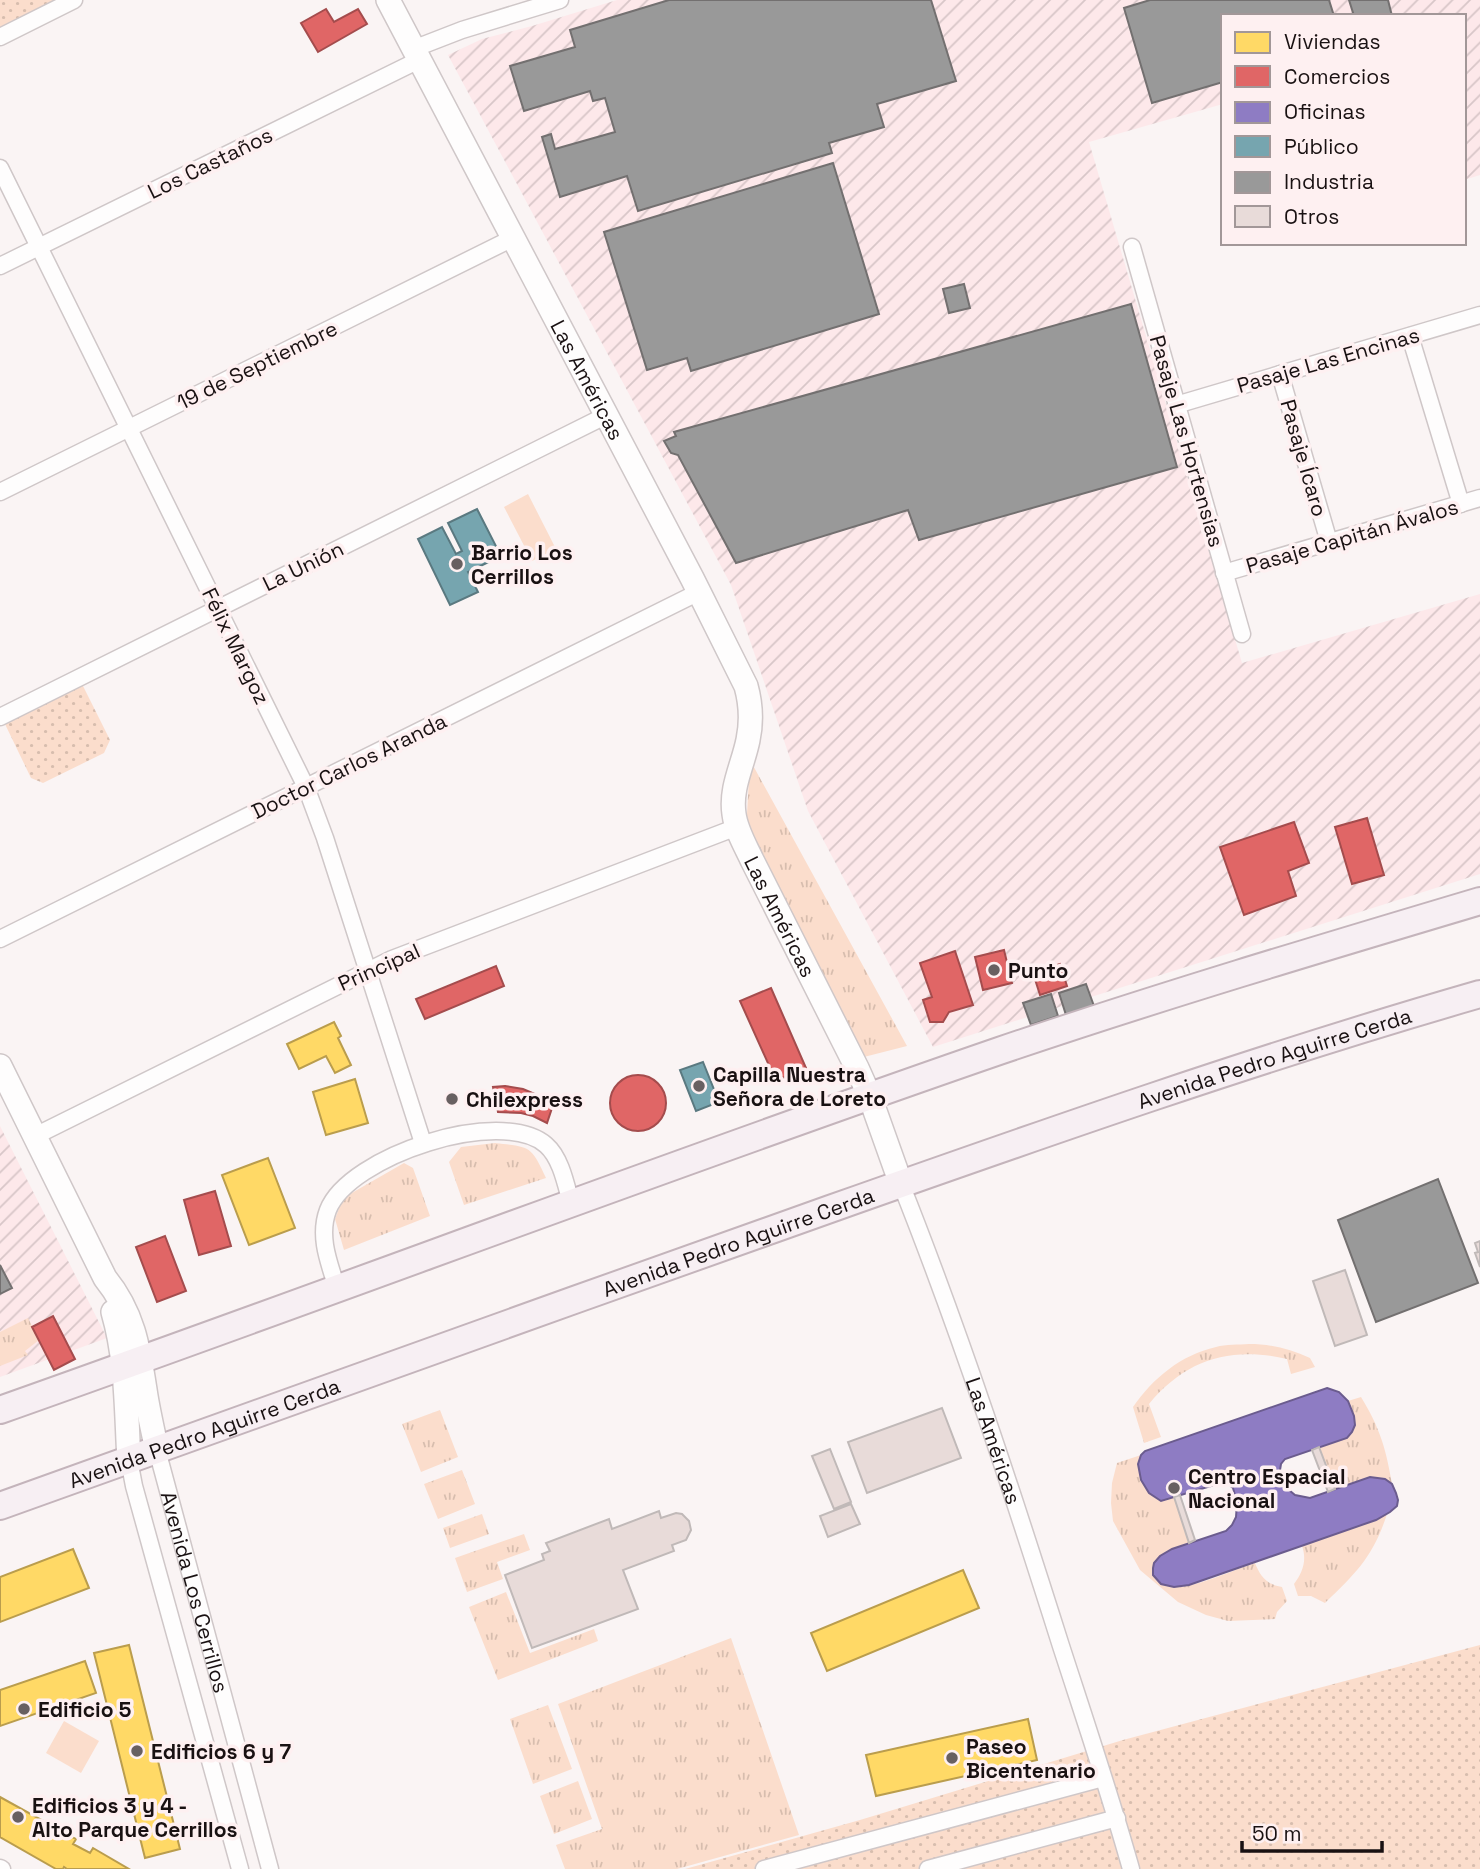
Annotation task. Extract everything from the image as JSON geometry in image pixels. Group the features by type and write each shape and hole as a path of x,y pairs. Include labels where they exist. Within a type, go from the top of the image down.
{"main road":[{"path":"0,1410 571,1203 1098,1018 1480,901"},
{"name":"Avenida Pedro Aguirre Cerda","path":"0,1506 473,1335 1160,1094 1380,1023 1480,994"}],"street":[{"path":"0,37 74,0"},
{"name":"Las Américas","path":"388,0 741,673 751,710 749,739 734,788 737,827 870,1097 1021,1519 1131,1869"},
{"name":"Los Castaños","path":"0,266 462,30 560,0"},
{"name":"Félix Margoz","path":"0,168 306,787 325,838 423,1143"},
{"name":"19 de Septiembre","path":"0,492 513,237"},
{"name":"Pasaje Las Hortensias","path":"1132,247 1242,634"},
{"name":"Pasaje Las Encinas","path":"1176,405 1480,315"},
{"path":"1410,336 1461,504"},
{"name":"Pasaje Ícaro","path":"1280,374 1329,542"},
{"name":"La Unión","path":"0,717 607,415"},
{"name":"Pasaje Capitán Ávalos","path":"1224,573 1480,498"},
{"name":"Doctor Carlos Aranda","path":"0,939 699,592"},
{"name":"Principal","path":"35,1136 398,956 737,827"},
{"name":"Avenida Los Cerrillos","path":"0,1066 105,1278 124,1307 136,1338 132,1363 129,1460 134,1486 240,1869"},
{"path":"337,1288 324,1238 324,1226 332,1203 347,1185 363,1173 423,1143 450,1136 481,1133 521,1134 532,1137 545,1144 555,1157 571,1203"},
{"name":"Avenida Los Cerrillos","path":"132,1363 149,1417 270,1869"},
{"path":"764,1869 1103,1778"},
{"path":"928,1869 1117,1818"}],"shaded area":[{"path":"617,0 1480,0 1480,175 1466,179 1466,14 1221,14 1221,105 1089,142 1242,663 1480,594 1480,874 933,1047 808,811 731,585 448,55 482,39"},
{"path":"0,1126 107,1338 0,1377"}],"green space":[{"path":"0,0 56,0 0,28"},
{"path":"528,494 556,549 532,561 504,507"},
{"path":"82,684 110,740 104,753 43,783 31,778 4,722"},
{"path":"750,760 907,1046 860,1058 746,832"},
{"path":"495,1143 528,1150 537,1159 546,1178 464,1205 449,1162 461,1147"},
{"path":"404,1163 413,1168 430,1216 344,1250 335,1219 343,1198"},
{"path":"28,1318 39,1340 25,1351 28,1355 0,1366 0,1332"},
{"path":"1224,1345 1273,1346 1295,1352 1310,1358 1315,1367 1291,1374 1287,1359 1247,1354 1211,1360 1194,1367 1178,1376 1149,1404 1161,1437 1144,1443 1133,1407 1159,1377 1180,1362 1203,1351"},
{"path":"1361,1397 1381,1439 1392,1484 1371,1478 1335,1489 1319,1447 1350,1434 1354,1422 1348,1401"},
{"path":"440,1410 458,1457 421,1472 402,1424"},
{"path":"1141,1455 1139,1469 1145,1488 1161,1501 1174,1497 1189,1543 1169,1550 1159,1557 1153,1568 1155,1578 1170,1587 1186,1586 1255,1563 1265,1579 1282,1587 1287,1601 1277,1612 1275,1619 1228,1621 1206,1615 1178,1602 1140,1570 1113,1521 1111,1503 1117,1463"},
{"path":"462,1470 475,1504 438,1519 424,1484"},
{"path":"482,1514 489,1534 450,1548 443,1528"},
{"path":"1387,1514 1370,1553 1325,1603 1311,1596 1298,1596 1294,1584 1303,1566 1302,1546"},
{"path":"524,1534 530,1550 497,1562 503,1579 467,1592 455,1558"},
{"path":"506,1592 530,1653 594,1629 598,1641 498,1680 469,1607"},
{"path":"731,1638 799,1835 677,1869 565,1869 556,1845 602,1829 558,1704"},
{"path":"1480,1645 1480,1869 685,1869 860,1820 1123,1740"},
{"path":"548,1705 572,1769 533,1784 510,1719"},
{"path":"64,1721 99,1741 81,1773 46,1753"},
{"path":"578,1781 592,1819 554,1834 540,1796"}],"building: Viviendas":[{"path":"334,1022 341,1036 338,1038 351,1065 335,1073 326,1056 299,1069 287,1044"},
{"path":"355,1079 368,1123 326,1135 313,1092"},
{"path":"268,1158 295,1228 249,1245 222,1175"},
{"path":"73,1549 89,1588 0,1622 0,1577"},
{"path":"963,1570 979,1608 827,1671 811,1633"},
{"name":"Edificios 6 y 7","path":"129,1645 180,1849 145,1858 94,1653"},
{"name":"Edificio 5","path":"85,1661 96,1693 0,1726 0,1690"},
{"name":"Paseo Bicentenario","path":"1028,1719 1037,1760 876,1796 866,1755"},
{"name":"Edificios 3 y 4 - Alto Parque Cerrillos","path":"0,1797 76,1839 73,1844 90,1853 93,1848 129,1869 56,1869 0,1837"}],"building: Comercios":[{"path":"326,9 334,22 358,9 367,24 318,52 301,23"},
{"path":"1367,818 1384,875 1352,884 1335,827"},
{"path":"1294,822 1309,863 1288,871 1296,896 1244,915 1220,847"},
{"name":"Punto","path":"1004,950 1012,983 983,990 975,957"},
{"path":"955,951 973,1005 949,1012 943,1022 930,1022 923,1000 932,997 920,963"},
{"path":"1060,964 1067,986 1040,995 1033,973"},
{"path":"496,966 504,986 425,1019 416,999"},
{"path":"771,988 806,1068 776,1081 740,1001"},
{"path":"632,1075 644,1075 654,1079 662,1087 666,1103 662,1119 654,1127 644,1131 632,1131 622,1127 614,1119 610,1109 610,1097 614,1087 622,1079"},
{"path":"493,1087 523,1089 554,1102 547,1123 521,1113 498,1112"},
{"path":"215,1191 231,1246 199,1255 184,1200"},
{"path":"165,1236 186,1291 157,1302 136,1247"},
{"path":"53,1316 75,1359 54,1370 32,1327"}],"building: Oficinas":[{"name":"Centro Espacial Nacional","path":"1327,1388 1339,1392 1348,1401 1354,1416 1355,1425 1352,1432 1347,1438 1285,1459 1280,1470 1285,1484 1295,1495 1310,1498 1370,1477 1385,1479 1392,1484 1396,1493 1397,1506 1376,1520 1189,1585 1174,1587 1161,1584 1153,1575 1154,1563 1160,1556 1172,1549 1226,1531 1236,1517 1237,1503 1233,1488 1221,1483 1161,1501 1149,1493 1141,1480 1138,1464 1141,1455 1145,1451"}],"building: Público":[{"name":"Barrio Los Cerrillos","path":"477,509 501,556 468,572 478,592 450,605 418,539 442,527 456,554 462,551 448,523"},
{"name":"Capilla Nuestra Señora de Loreto","path":"703,1062 719,1102 696,1111 680,1070"}],"building: Industria":[{"path":"669,0 931,0 956,81 877,104 884,127 829,143 832,153 638,211 627,176 560,197 542,137 551,134 555,149 615,132 605,98 593,101 590,91 524,111 510,66 575,47 570,30"},
{"path":"1150,0 1329,0 1333,14 1221,14 1221,83 1152,103 1124,8"},
{"path":"1349,0 1388,0 1392,14 1353,14"},
{"path":"833,163 879,314 691,371 687,358 647,370 604,232"},
{"path":"964,284 970,308 949,313 943,289"},
{"path":"1131,304 1177,467 919,540 908,510 736,563 678,455 671,453 664,441 676,436 674,432"},
{"path":"1086,984 1094,1006 1066,1015 1059,993"},
{"path":"1051,994 1058,1016 1031,1025 1023,1003"},
{"path":"1438,1179 1478,1283 1376,1322 1338,1220"},
{"path":"0,1265 12,1288 0,1294"}],"building: Otros":[{"path":"1480,1241 1480,1267 1475,1243"},
{"path":"1345,1270 1367,1335 1335,1346 1313,1281"},
{"path":"942,1408 961,1458 867,1493 848,1442"},
{"path":"1319,1447 1335,1489 1328,1492 1312,1450"},
{"path":"830,1449 851,1502 834,1509 812,1456"},
{"path":"1180,1495 1195,1540 1189,1543 1174,1497"},
{"path":"851,1504 860,1524 828,1537 820,1516"},
{"path":"659,1511 661,1518 676,1513 682,1514 689,1521 691,1530 686,1540 672,1545 674,1551 623,1570 638,1609 532,1648 505,1575 544,1560 542,1554 550,1551 546,1543 609,1519 612,1529"}],"place":[{"name":"Barrio Los Cerrillos","path":"457,564"},
{"name":"Punto","path":"994,970"},
{"name":"Capilla Nuestra Señora de Loreto","path":"699,1086"},
{"name":"Chilexpress","path":"452,1099"},
{"name":"Centro Espacial Nacional","path":"1174,1488"},
{"name":"Edificio 5","path":"24,1709"},
{"name":"Edificios 6 y 7","path":"137,1751"},
{"name":"Paseo Bicentenario","path":"952,1758"},
{"name":"Edificios 3 y 4 - Alto Parque Cerrillos","path":"18,1817"}]}
